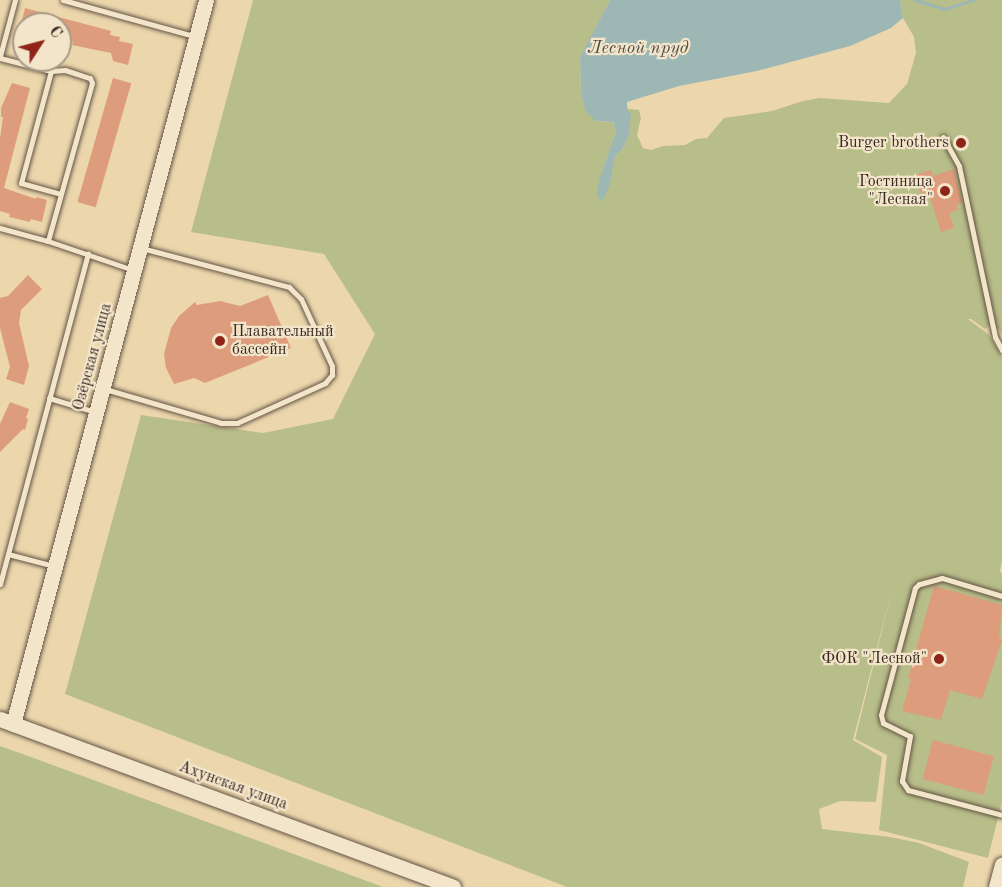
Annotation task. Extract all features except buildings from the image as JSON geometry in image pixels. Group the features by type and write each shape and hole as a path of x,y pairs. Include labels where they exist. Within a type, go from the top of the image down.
{"main road":[{"name":"Озёрская улица","path":"7,722 56,567 206,0"},
{"name":"Ахунская улица","path":"7,722 453,887"}],"street":[{"path":"996,887 1002,865"}],"lane":[{"path":"0,57 15,0"},
{"path":"63,0 196,37"},
{"path":"51,72 21,183 61,194"},
{"path":"48,241 92,83 87,75 72,72"},
{"path":"943,137 959,166 995,337 1002,350"},
{"path":"0,228 48,241 134,270"},
{"path":"103,388 221,423 237,423 325,383 332,375 332,366 301,299 289,287 140,248"},
{"path":"0,584 88,254"},
{"path":"50,398 97,412"},
{"path":"8,554 56,567"},
{"path":"1002,596 942,578 919,584 915,588 881,715 883,723 910,736 902,781 908,790 1002,814"}],"green space":[{"path":"253,0 610,0 580,58 581,94 596,121 613,122 616,131 603,169 608,187 615,157 624,147 629,134 626,102 628,109 639,110 641,118 637,135 643,148 651,150 663,146 685,145 696,139 707,138 724,118 772,111 803,101 820,98 889,103 907,84 916,53 914,37 903,18 900,0 1002,0 1002,335 999,329 990,325 985,329 968,319 988,334 1002,356 1002,561 1000,571 1002,574 1002,802 988,858 879,830 887,755 855,739 893,586 853,740 882,757 876,802 840,801 819,809 822,829 919,843 969,862 963,887 567,887 65,694 141,415 263,433 333,419 375,334 324,254 191,232"},
{"path":"0,746 31,757 383,887 0,887"}],"water":[{"name":"Лесной пруд","path":"610,0 900,0 903,18 891,28 850,46 757,71 679,86 627,102 627,110 631,113 629,134 624,147 615,157 609,187 602,202 597,195 599,180 616,131 613,122 596,121 586,112 581,94 580,57"}],"waterway":[{"path":"915,0 944,9 974,0"}],"place":[{"name":"Burger brothers","path":"961,143"},
{"name":"Гостиница \"Лесная\"","path":"945,191"},
{"name":"Плавательный бассейн","path":"220,341"},
{"name":"ФОК \"Лесной\"","path":"939,659"}]}
